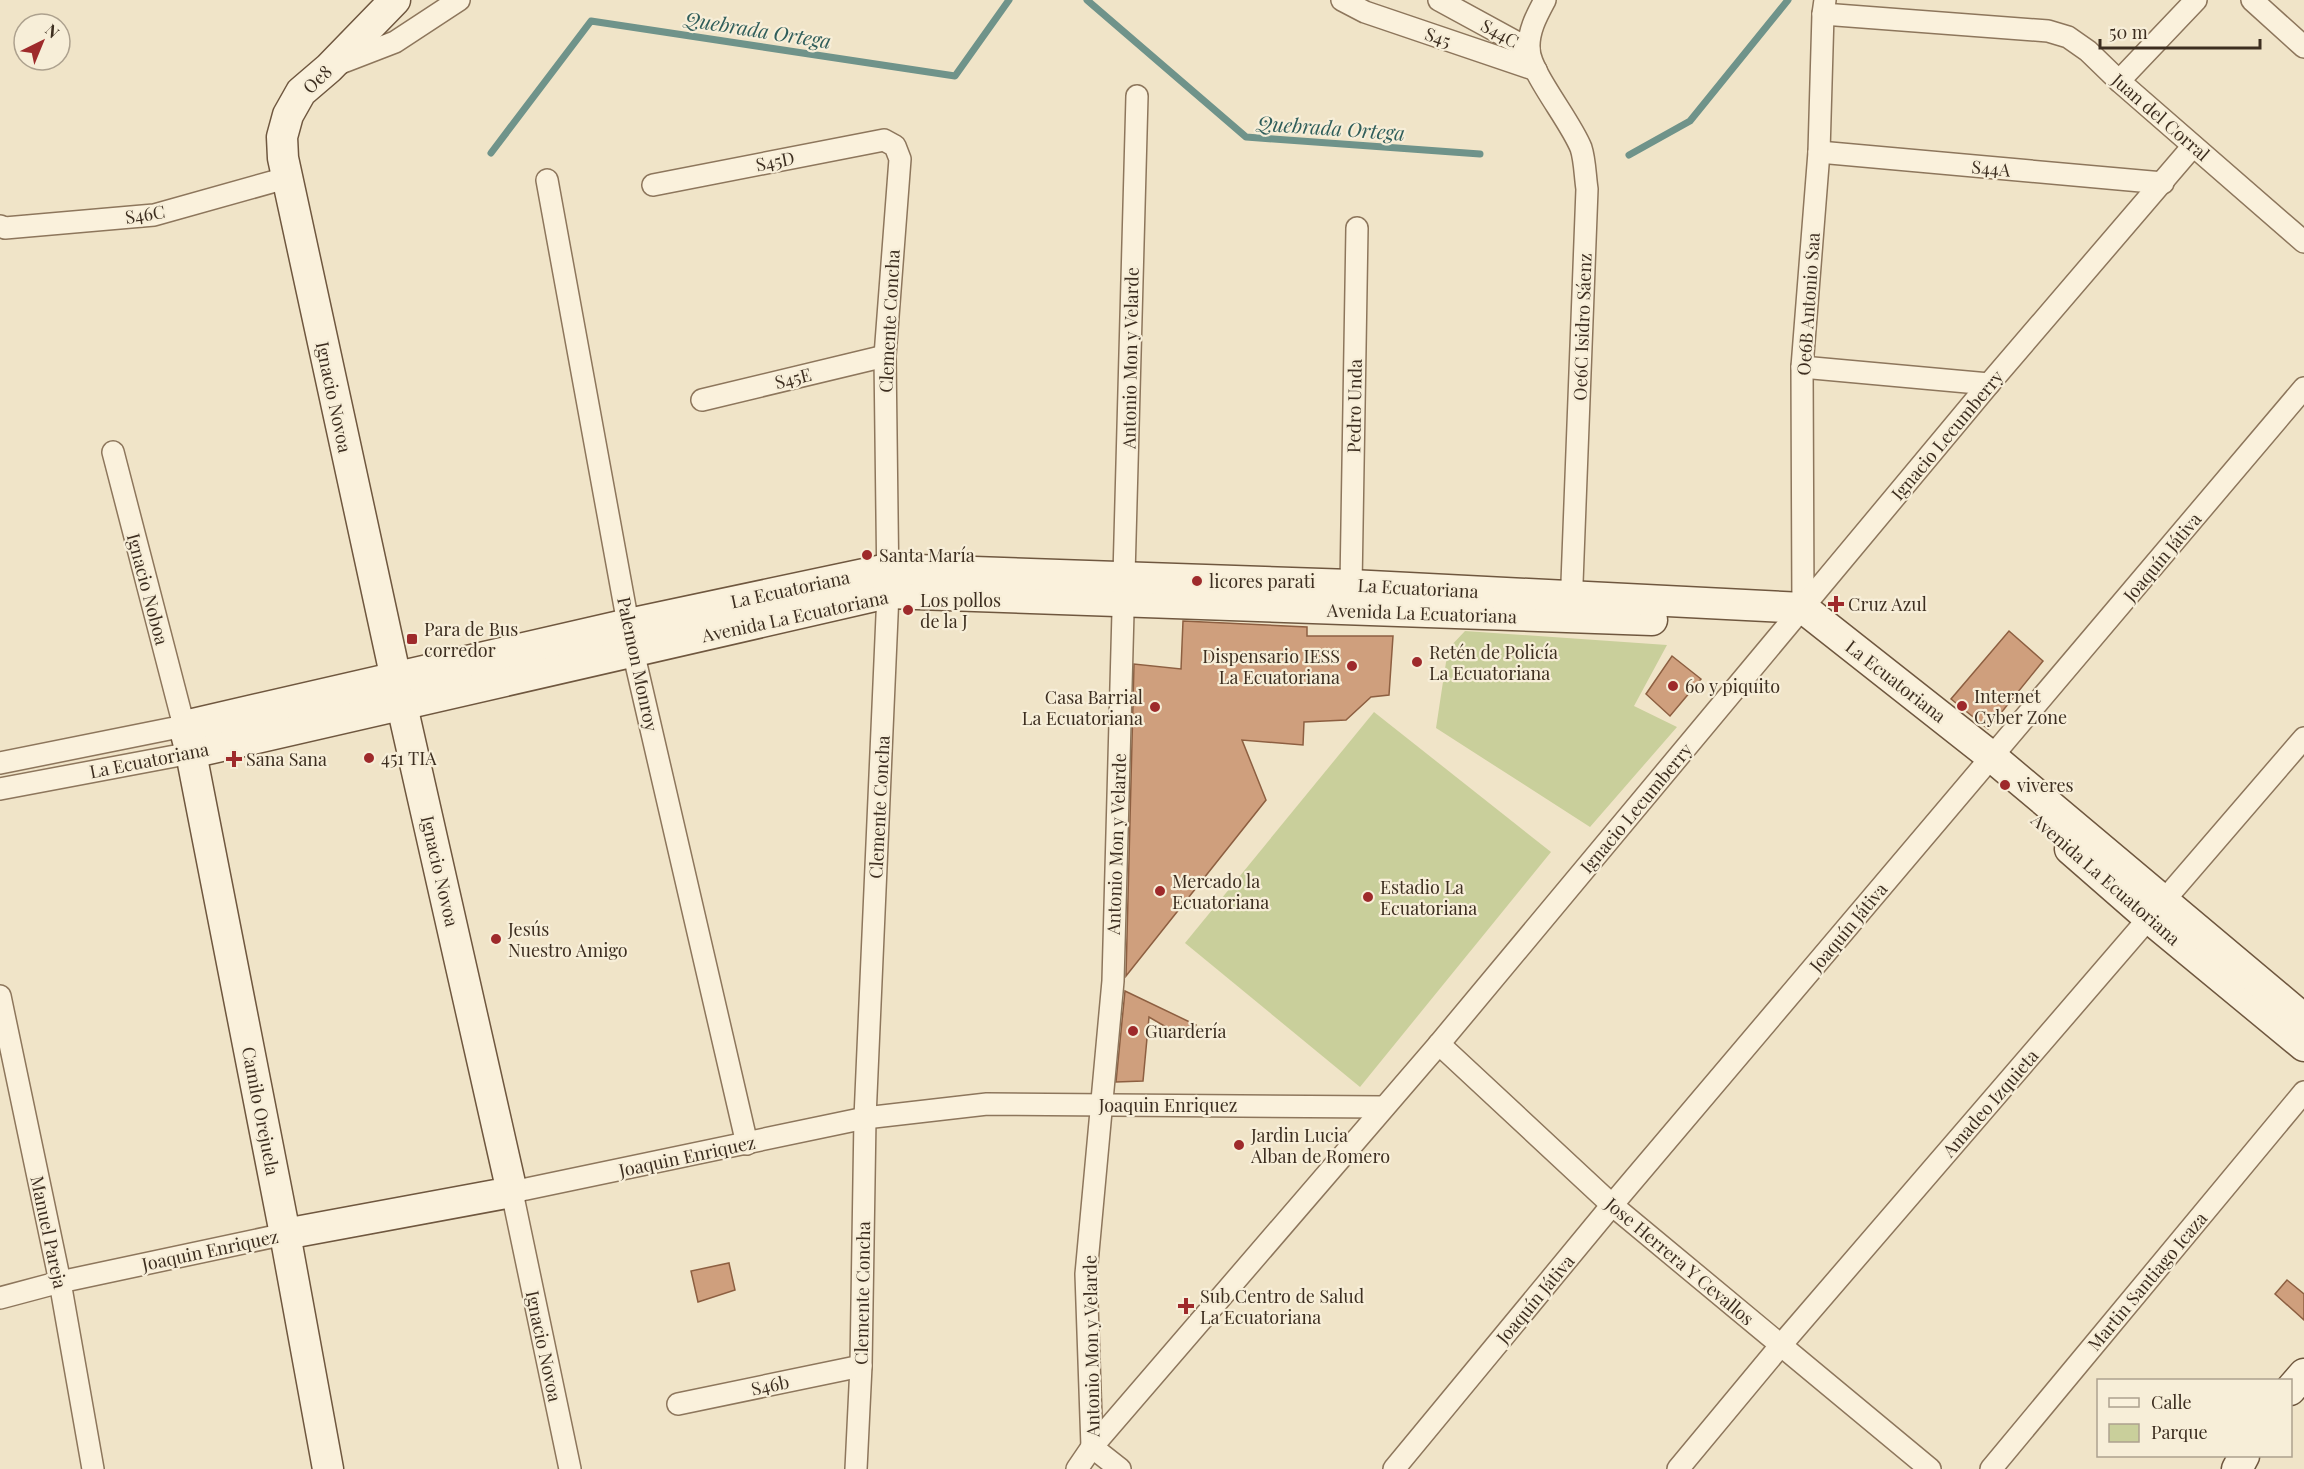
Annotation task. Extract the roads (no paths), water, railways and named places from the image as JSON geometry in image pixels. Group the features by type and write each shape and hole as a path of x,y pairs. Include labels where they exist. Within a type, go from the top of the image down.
{"street":[{"name":"Oe8","path":"307,274 287,184 282,137 288,115 301,92 329,68 395,0"},
{"path":"329,68 395,42 459,0"},
{"name":"S45","path":"1342,0 1365,12 1536,70"},
{"name":"S44C","path":"1439,0 1529,49"},
{"path":"1529,49 1530,34 1545,0"},
{"path":"2119,81 2196,0"},
{"path":"2252,0 2304,46"},
{"name":"Juan del Corral","path":"1824,7 2048,31 2068,37 2088,51 2119,81 2304,242"},
{"name":"Oe6B Antonio Saa","path":"1797,616 1802,367 1819,152 1824,7"},
{"name":"Oe6C Isidro Sáenz","path":"1529,49 1536,70 1562,111 1582,149 1587,189 1571,607"},
{"name":"Antonio Mon y Velarde","path":"1120,1469 1092,1447 1086,1274 1113,981 1137,96"},
{"name":"S45D","path":"653,185 884,140 895,146"},
{"name":"Clemente Concha","path":"856,1469 861,1366 865,1118 888,581 885,356 900,159 895,146"},
{"name":"Ignacio Lecumberry","path":"1077,1469 1092,1447 1438,1044 1989,384 2193,146"},
{"name":"S44A","path":"1819,152 2163,183"},
{"name":"Palemon Monroy","path":"547,180 631,637 747,1144"},
{"name":"S46C","path":"0,226 5,228 154,215 287,184"},
{"name":"Pedro Unda","path":"1351,585 1357,228"},
{"name":"Ignacio Novoa","path":"307,274 512,1192 570,1469"},
{"name":"S45E","path":"702,400 885,356"},
{"path":"1802,367 1989,384"},
{"name":"Joaquín Játiva","path":"1394,1469 1612,1205 2304,388"},
{"name":"Ignacio Noboa","path":"113,452 187,740"},
{"name":"Avenida La Ecuatoriana","path":"399,692 631,637 888,581 1797,616 1986,764 2157,909 2304,1046"},
{"name":"La Ecuatoriana","path":"1124,590 1351,585 1571,607"},
{"name":"La Ecuatoriana","path":"0,789 187,740 399,692"},
{"name":"Amadeo Izquieta","path":"1678,1469 1781,1345 2304,738"},
{"path":"0,763 187,740"},
{"name":"Camilo Orejuela","path":"187,740 285,1233 328,1469"},
{"path":"2157,909 2304,1019"},
{"name":"Manuel Pareja","path":"0,996 60,1282 93,1469"},
{"name":"Jose Herrera Y Cevallos","path":"1438,1044 1612,1205 1930,1469"},
{"name":"Martin Santiago Icaza","path":"1991,1469 2304,1092"},
{"name":"Joaquin Enriquez","path":"0,1298 60,1282 285,1233 512,1192 865,1118 987,1104 1384,1107"},
{"name":"S46b","path":"678,1404 861,1366"},
{"path":"2292,1388 2304,1374"}],"waterway":[{"name":"Quebrada Ortega","path":"491,153 591,21 955,76 1009,0"},
{"name":"Quebrada Ortega","path":"1087,0 1246,137 1480,154"},
{"name":"Quebrada Ortega","path":"1629,155 1690,121 1788,0"}],"place":[{"name":"Santa María","path":"867,555"},
{"name":"licores parati","path":"1197,581"},
{"name":"Cruz Azul","path":"1836,604"},
{"name":"Los pollos de la J","path":"908,610"},
{"name":"Para de Bus corredor","path":"412,639"},
{"name":"Retén de Policía La Ecuatoriana","path":"1417,662"},
{"name":"Dispensario IESS La Ecuatoriana","path":"1352,666"},
{"name":"60 y piquito","path":"1673,686"},
{"name":"Internet Cyber Zone","path":"1962,706"},
{"name":"Casa Barrial La Ecuatoriana","path":"1155,707"},
{"name":"451 TIA","path":"369,758"},
{"name":"Sana Sana","path":"234,759"},
{"name":"viveres","path":"2005,785"},
{"name":"Mercado la Ecuatoriana","path":"1160,891"},
{"name":"Estadio La Ecuatoriana","path":"1368,897"},
{"name":"Jesús Nuestro Amigo","path":"496,939"},
{"name":"Guardería","path":"1133,1031"},
{"name":"Jardin Lucia Alban de Romero","path":"1239,1145"},
{"name":"Sub Centro de Salud La Ecuatoriana","path":"1186,1306"}]}
